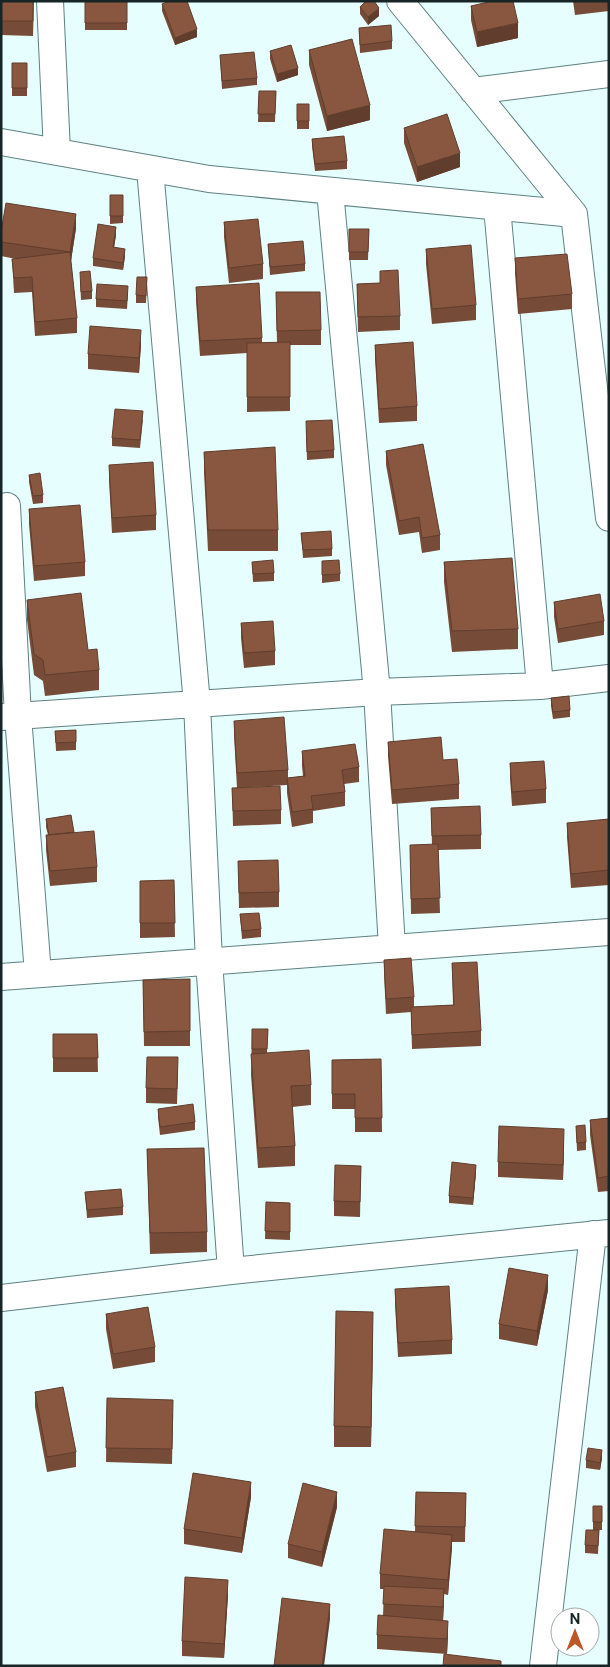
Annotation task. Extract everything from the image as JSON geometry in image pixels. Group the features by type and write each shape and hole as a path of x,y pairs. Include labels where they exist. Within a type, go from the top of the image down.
{"street":[{"path":"50,1 57,152"},
{"path":"400,1 574,214 609,518"},
{"path":"473,91 609,74"},
{"path":"1,142 210,180 574,214"},
{"path":"150,169 196,704 210,961 231,1271"},
{"path":"330,191 377,692 392,948"},
{"path":"497,207 540,686"},
{"path":"7,506 10,716 38,974"},
{"path":"10,716 377,692 540,686 609,678"},
{"path":"1,977 609,932"},
{"path":"1,1298 231,1271 601,1234 543,1666"}],"building":[{"path":"1,1 33,1 33,21 1,21"},
{"path":"85,1 127,1 127,23 85,23"},
{"path":"169,1 187,1 197,29 175,38 162,4"},
{"path":"366,1 374,1 379,8 368,17 360,7"},
{"path":"493,1 513,1 518,23 477,32 471,6"},
{"path":"391,25 392,41 360,45 359,28"},
{"path":"352,39 370,105 327,116 309,50"},
{"path":"291,45 298,68 277,74 270,51"},
{"path":"254,52 257,78 222,81 220,55"},
{"path":"12,63 27,63 27,88 12,88"},
{"path":"259,91 276,91 275,114 258,114"},
{"path":"297,104 309,104 309,121 297,121"},
{"path":"447,114 460,153 417,167 404,128"},
{"path":"344,136 347,161 315,164 312,139"},
{"path":"110,195 123,195 123,216 110,216"},
{"path":"6,203 76,214 70,252 1,242"},
{"path":"258,219 263,264 229,268 224,222"},
{"path":"98,224 116,227 113,247 125,249 123,263 93,258"},
{"path":"349,229 369,229 368,252 349,252"},
{"path":"303,241 305,264 270,267 268,244"},
{"path":"471,245 476,305 432,309 426,249"},
{"path":"70,252 77,318 35,322 32,277 14,278 12,259"},
{"path":"567,254 572,294 518,299 515,258"},
{"path":"398,270 400,316 358,317 357,284 380,283 380,271"},
{"path":"90,271 92,291 81,292 80,272"},
{"path":"137,277 147,277 146,296 136,295"},
{"path":"259,283 262,338 200,341 196,287"},
{"path":"97,284 128,286 127,301 96,299"},
{"path":"276,292 320,292 321,330 277,331"},
{"path":"90,326 141,330 139,358 88,354"},
{"path":"290,342 290,397 247,397 247,343"},
{"path":"413,342 417,406 379,409 375,345"},
{"path":"115,409 143,411 140,440 112,438"},
{"path":"332,420 334,450 307,452 306,421"},
{"path":"423,444 440,535 422,538 419,517 399,521 386,451"},
{"path":"275,447 278,530 208,530 204,452"},
{"path":"153,462 156,515 112,518 109,465"},
{"path":"40,473 43,495 33,496 29,475"},
{"path":"80,505 85,562 34,566 29,509"},
{"path":"331,531 332,549 303,550 301,533"},
{"path":"512,558 518,629 452,631 444,562"},
{"path":"273,560 274,573 253,574 252,562"},
{"path":"339,560 340,574 322,575 322,561"},
{"path":"81,593 88,650 97,649 99,670 45,675 43,660 34,654 27,600"},
{"path":"600,594 604,621 558,629 554,602"},
{"path":"273,621 275,651 244,653 241,623"},
{"path":"569,696 570,710 553,712 551,698"},
{"path":"284,717 288,770 237,773 234,721"},
{"path":"76,730 76,742 56,743 55,731"},
{"path":"441,737 443,760 457,759 459,784 392,790 388,742"},
{"path":"355,744 359,767 342,770 345,792 311,796 313,809 292,812 287,778 305,776 302,751"},
{"path":"544,761 546,789 512,792 510,763"},
{"path":"280,786 281,810 233,811 232,788"},
{"path":"480,806 481,835 432,836 431,808"},
{"path":"71,815 74,832 49,835 46,819"},
{"path":"609,819 609,870 571,874 567,823"},
{"path":"94,831 97,867 50,871 46,835"},
{"path":"438,844 440,898 411,899 410,845"},
{"path":"278,860 279,892 239,893 238,861"},
{"path":"174,880 175,923 140,923 140,881"},
{"path":"259,913 261,929 242,931 240,914"},
{"path":"411,958 414,997 386,999 384,960"},
{"path":"477,962 481,1031 412,1035 411,1007 454,1005 452,963"},
{"path":"190,979 190,1031 144,1032 143,980"},
{"path":"252,1029 268,1029 267,1049 252,1049"},
{"path":"53,1034 97,1034 98,1058 53,1058"},
{"path":"309,1050 311,1085 291,1086 295,1146 258,1148 251,1054"},
{"path":"147,1057 178,1057 177,1089 146,1088"},
{"path":"381,1059 382,1118 355,1118 355,1094 332,1094 332,1060"},
{"path":"193,1104 195,1122 160,1127 158,1109"},
{"path":"609,1118 609,1176 598,1178 590,1120"},
{"path":"585,1125 586,1142 577,1143 576,1126"},
{"path":"499,1126 564,1129 563,1165 498,1162"},
{"path":"204,1148 207,1232 150,1233 147,1149"},
{"path":"452,1162 476,1165 473,1198 449,1196"},
{"path":"335,1165 361,1166 360,1202 334,1201"},
{"path":"121,1189 123,1207 87,1210 85,1192"},
{"path":"266,1202 290,1203 290,1232 265,1231"},
{"path":"509,1268 548,1275 537,1331 499,1324"},
{"path":"449,1286 452,1340 398,1343 395,1289"},
{"path":"148,1307 155,1347 113,1354 106,1314"},
{"path":"336,1311 373,1312 371,1427 334,1426"},
{"path":"63,1387 76,1452 47,1457 35,1392"},
{"path":"107,1398 173,1400 172,1449 106,1448"},
{"path":"588,1448 602,1450 600,1463 586,1460"},
{"path":"193,1473 251,1482 242,1538 184,1529"},
{"path":"303,1483 337,1492 322,1552 288,1544"},
{"path":"416,1492 466,1493 465,1527 415,1526"},
{"path":"593,1506 602,1506 602,1522 593,1522"},
{"path":"384,1529 452,1535 448,1580 380,1574"},
{"path":"586,1530 599,1530 598,1546 585,1545"},
{"path":"185,1577 228,1580 224,1644 182,1641"},
{"path":"384,1586 444,1589 443,1607 383,1604"},
{"path":"282,1598 330,1604 322,1666 274,1666"},
{"path":"378,1615 448,1621 447,1639 377,1635"},
{"path":"444,1654 501,1661 501,1666 443,1666"}]}
